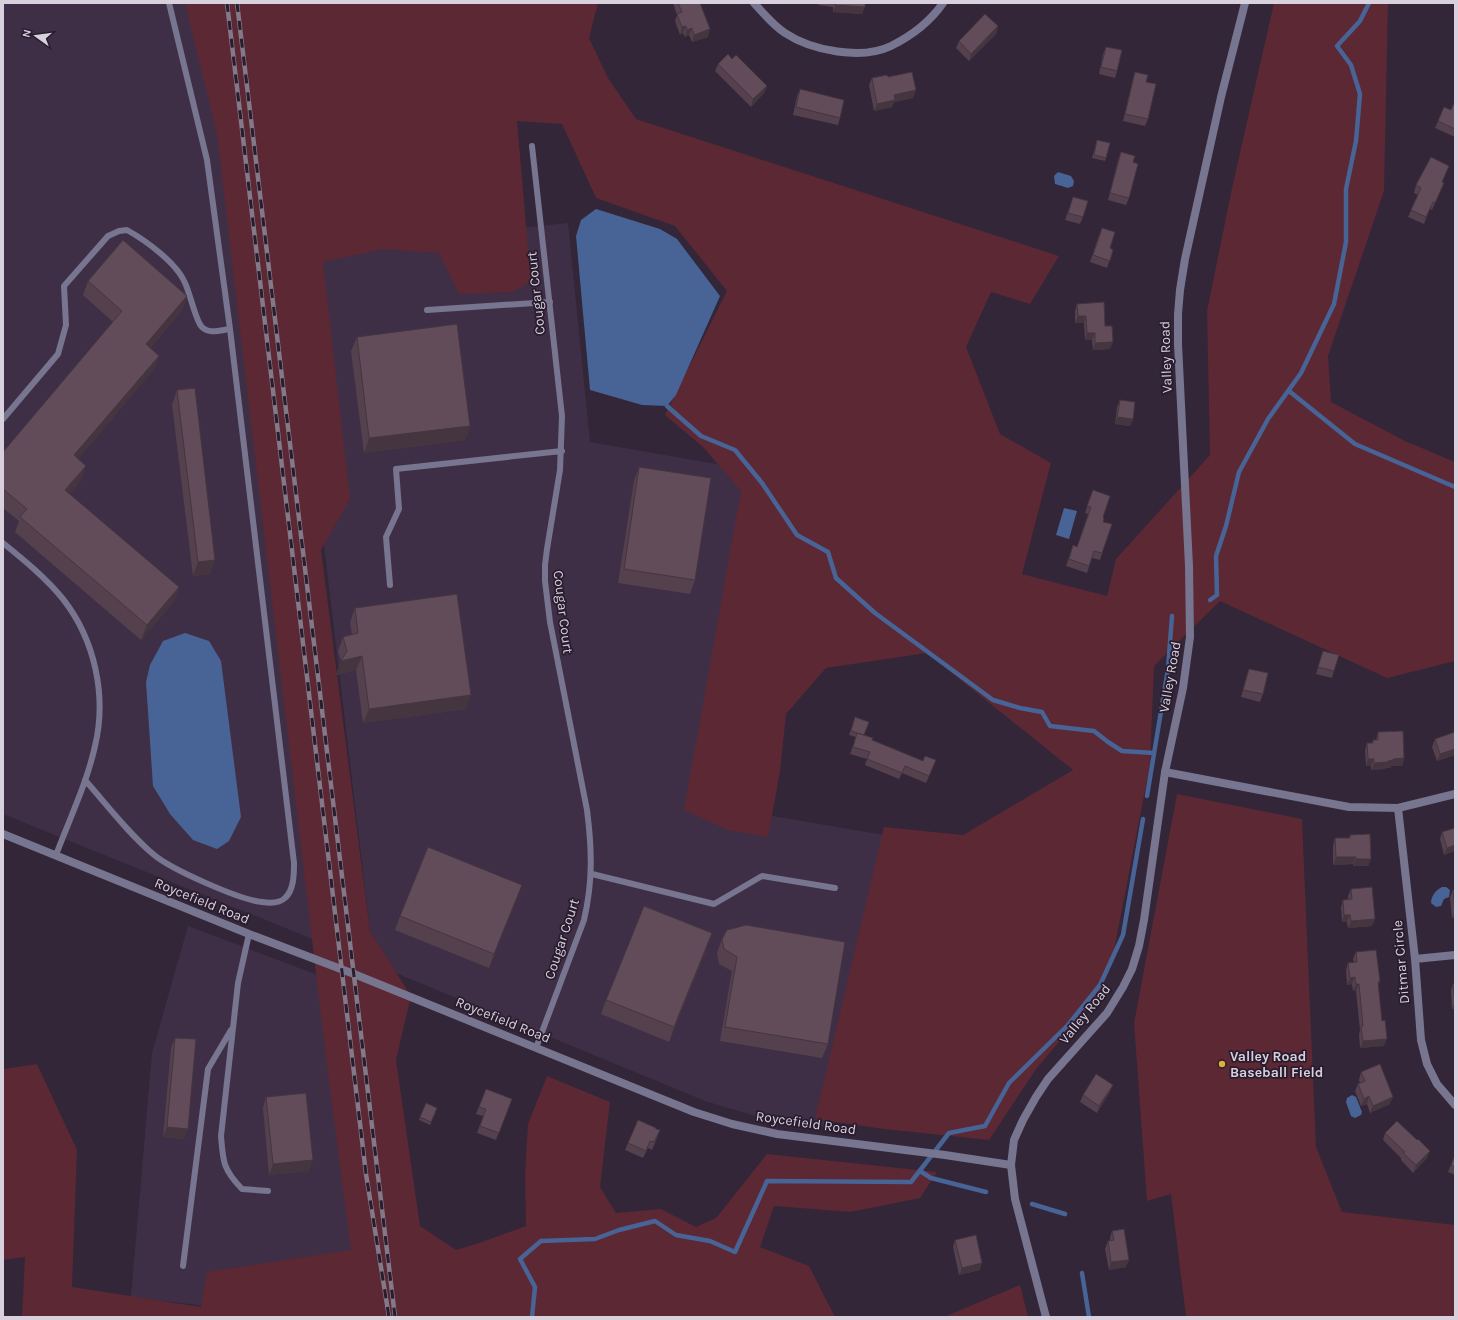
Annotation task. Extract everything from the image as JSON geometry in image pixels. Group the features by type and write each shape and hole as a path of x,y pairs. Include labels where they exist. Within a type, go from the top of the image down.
{"street":[{"path":"754,3 786,34 814,47 844,53 875,50 891,46 918,30 943,3"},
{"name":"Valley Road","path":"1046,1317 1015,1200 1011,1165 1014,1140 1036,1097 1066,1058 1106,1013 1123,987 1132,969 1139,946 1165,772 1183,688 1190,637 1190,566 1178,344 1180,290 1185,259 1245,3"},
{"path":"1165,772 1349,807 1398,808 1455,794"},
{"name":"Ditmar Circle","path":"1398,808 1415,959 1422,1046 1427,1064 1437,1084 1455,1105"},
{"name":"Roycefield Road","path":"3,834 249,934 354,974 673,1104 732,1124 777,1134 946,1155 1011,1165"},
{"path":"1415,959 1455,955"}],"lane":[{"path":"84,780 141,843 155,856 170,865 226,891 261,902 279,901 285,898 289,892 294,875 294,863 230,329 207,160 170,3"},
{"name":"Cougar Court","path":"532,146 562,416 562,451 547,549 545,581 550,622 587,810 591,837 592,874 589,900 584,920 536,1048"},
{"path":"3,419 58,354 66,325 64,286 108,236 119,231 126,230 140,238 177,269 185,282 201,326 209,331 230,329"},
{"path":"427,310 550,302"},
{"path":"390,585 386,537 399,509 396,469 562,451"},
{"path":"3,543 34,569 63,599 75,616 90,649 97,677 99,723 95,746 56,855"},
{"path":"592,874 714,904 762,876 836,888"},
{"path":"249,934 238,983 221,1136 223,1161 230,1176 242,1189 268,1191"},
{"path":"183,1266 208,1069 232,1029"}],"shaded area":[{"path":"3,3 203,3 315,940 3,814"},
{"path":"185,3 598,3 589,38 608,78 636,119 1059,256 1030,304 991,292 966,347 1000,434 1051,463 1022,574 1107,596 1116,559 1210,455 1207,311 1232,188 1274,3 1388,3 1384,191 1328,356 1331,402 1405,441 1455,462 1455,661 1387,678 1220,601 1154,666 1150,765 1111,966 1098,996 1036,1069 989,1140 884,1129 815,1119 884,827 963,835 1073,770 927,653 826,668 786,714 780,772 768,837 728,830 684,810 741,491 703,447 665,415 727,291 675,226 596,198 562,124 517,121 531,282 512,292 459,294 439,253 383,249 323,262 350,499 321,550 370,931 411,996 396,1060 420,1226 456,1250 526,1226 525,1172 528,1124 547,1076 610,1102 600,1187 616,1213 661,1209 696,1227 716,1218 767,1154 937,1172 920,1198 850,1212 774,1206 760,1247 809,1266 835,1317 22,1317 25,1257 3,1260 3,1069 37,1064 77,1150 72,1287 201,1307 207,1272 351,1250 325,1050 217,134"},
{"path":"568,223 590,442 745,469 690,802 890,836 833,1128 759,1117 705,1101 374,964 289,252"},
{"path":"1177,794 1302,819 1316,1147 1342,1212 1455,1225 1455,1317 1186,1317 1171,1194 1147,1201 1134,1023"},
{"path":"188,926 323,977 355,1256 206,1306 131,1297 152,1053"},
{"path":"1020,1285 1028,1317 944,1317"}],"water":[{"path":"1058,172 1071,176 1074,181 1073,186 1068,188 1055,184 1054,176"},
{"path":"596,209 660,229 677,239 720,296 676,395 667,406 642,405 590,390 576,236 581,220"},
{"path":"1064,508 1077,511 1069,539 1056,535"},
{"path":"185,633 209,641 221,661 241,817 229,841 217,849 193,840 170,814 153,786 146,682 150,665 163,641"},
{"path":"1442,887 1446,887 1450,890 1449,897 1444,899 1441,906 1436,907 1431,903 1432,898"},
{"path":"1352,1095 1356,1097 1362,1112 1361,1115 1355,1118 1351,1116 1346,1102 1347,1098"}],"building":[{"path":"678,3 700,3 710,29 694,35 692,28 687,30 686,26 682,27 677,14 682,12"},
{"path":"836,3 865,3 865,7 835,5"},
{"path":"985,14 998,26 971,54 959,41"},
{"path":"1106,47 1122,50 1117,71 1101,67"},
{"path":"728,54 732,59 736,55 767,86 753,99 718,64"},
{"path":"912,72 916,90 894,95 895,100 877,104 872,78 887,75 888,77"},
{"path":"1135,72 1148,75 1146,82 1156,84 1148,119 1125,114"},
{"path":"800,89 844,100 840,118 796,107"},
{"path":"1455,101 1455,129 1438,121 1444,107 1451,110"},
{"path":"1097,140 1110,143 1106,158 1094,155"},
{"path":"1121,152 1135,156 1133,162 1138,164 1129,198 1110,193"},
{"path":"1431,157 1449,166 1442,182 1444,183 1435,203 1433,202 1426,217 1411,210 1421,188 1416,185"},
{"path":"1073,197 1088,201 1083,217 1068,213"},
{"path":"1102,228 1115,232 1110,248 1113,250 1110,261 1093,255"},
{"path":"123,240 187,296 146,344 159,356 74,455 86,466 65,490 179,587 147,625 20,517 27,509 3,489 3,452 122,311 88,281"},
{"path":"1104,302 1105,326 1112,326 1113,342 1095,343 1095,333 1087,333 1086,316 1078,316 1077,304"},
{"path":"457,324 470,426 369,438 357,337"},
{"path":"195,388 215,560 198,562 177,390"},
{"path":"1120,400 1135,402 1133,419 1117,417"},
{"path":"639,467 711,478 695,580 624,569"},
{"path":"1093,490 1110,496 1103,517 1103,522 1112,524 1102,553 1094,551 1089,566 1069,559 1073,545 1077,547 1081,536 1091,507 1087,506"},
{"path":"457,594 471,695 369,709 362,656 341,661 347,651 343,637 358,633 355,608"},
{"path":"1323,651 1339,655 1334,671 1318,667"},
{"path":"1249,669 1268,673 1263,694 1243,690"},
{"path":"855,717 869,722 864,735 851,731"},
{"path":"1403,731 1404,758 1393,759 1388,762 1374,763 1374,759 1368,759 1367,743 1373,743 1373,740 1378,740 1378,732"},
{"path":"1455,732 1455,749 1440,754 1435,739"},
{"path":"857,733 873,738 872,740 923,761 925,756 936,760 929,776 905,766 902,773 867,759 870,752 853,747"},
{"path":"1455,828 1455,845 1447,848 1442,832"},
{"path":"1370,834 1371,859 1336,857 1335,838 1350,838 1350,835"},
{"path":"428,847 522,885 494,954 400,916"},
{"path":"1372,887 1375,919 1351,921 1350,915 1344,915 1343,900 1352,899 1351,889"},
{"path":"1453,890 1455,890 1455,911"},
{"path":"644,906 712,933 674,1027 606,1000"},
{"path":"746,925 845,942 828,1044 725,1027 737,957 724,949 722,939 727,930"},
{"path":"1376,950 1380,981 1378,982 1382,1021 1385,1020 1387,1039 1363,1041 1359,984 1356,984 1355,977 1350,978 1348,963 1357,962 1356,952"},
{"path":"1455,983 1455,1002 1453,984"},
{"path":"175,1038 196,1039 188,1129 167,1127"},
{"path":"1380,1064 1393,1097 1373,1106 1369,1096 1364,1099 1358,1084 1365,1081 1361,1072"},
{"path":"1096,1074 1113,1085 1099,1106 1083,1095"},
{"path":"486,1089 512,1099 499,1133 480,1126 486,1109 479,1107"},
{"path":"306,1093 313,1160 273,1164 266,1097"},
{"path":"426,1103 437,1108 431,1122 420,1117"},
{"path":"638,1120 660,1130 654,1142 650,1141 646,1151 628,1143"},
{"path":"1397,1121 1430,1151 1416,1165 1385,1133"},
{"path":"1455,1155 1455,1167 1451,1165"},
{"path":"1124,1229 1129,1260 1111,1262 1108,1241 1114,1240 1112,1231"},
{"path":"976,1235 982,1263 962,1268 955,1240"}],"waterway":[{"path":"1210,600 1217,595 1216,556 1226,526 1239,472 1268,419 1301,373 1334,304 1346,242 1346,189 1356,141 1360,94 1351,65 1337,46 1360,21 1369,3"},
{"path":"1289,391 1355,444 1455,487"},
{"path":"667,406 701,436 735,450 762,483 797,535 828,552 836,578 875,613 993,700 1020,708 1042,712 1050,726 1094,731 1122,751 1154,753"},
{"path":"1147,796 1168,669 1172,616"},
{"path":"532,1317 535,1287 520,1259 541,1241 595,1239 619,1230 655,1221 676,1235 710,1241 735,1252 767,1181 911,1182 949,1133 985,1126 1009,1083 1068,1025 1100,985 1123,935 1143,819"},
{"path":"920,1171 931,1178 986,1192"},
{"path":"1032,1204 1065,1214"},
{"path":"1082,1273 1089,1317"}],"railway":[{"path":"227,3 366,1174 389,1317"},
{"path":"237,3 395,1317"}],"place":[{"name":"Valley Road Baseball Field","path":"1222,1064"}]}
